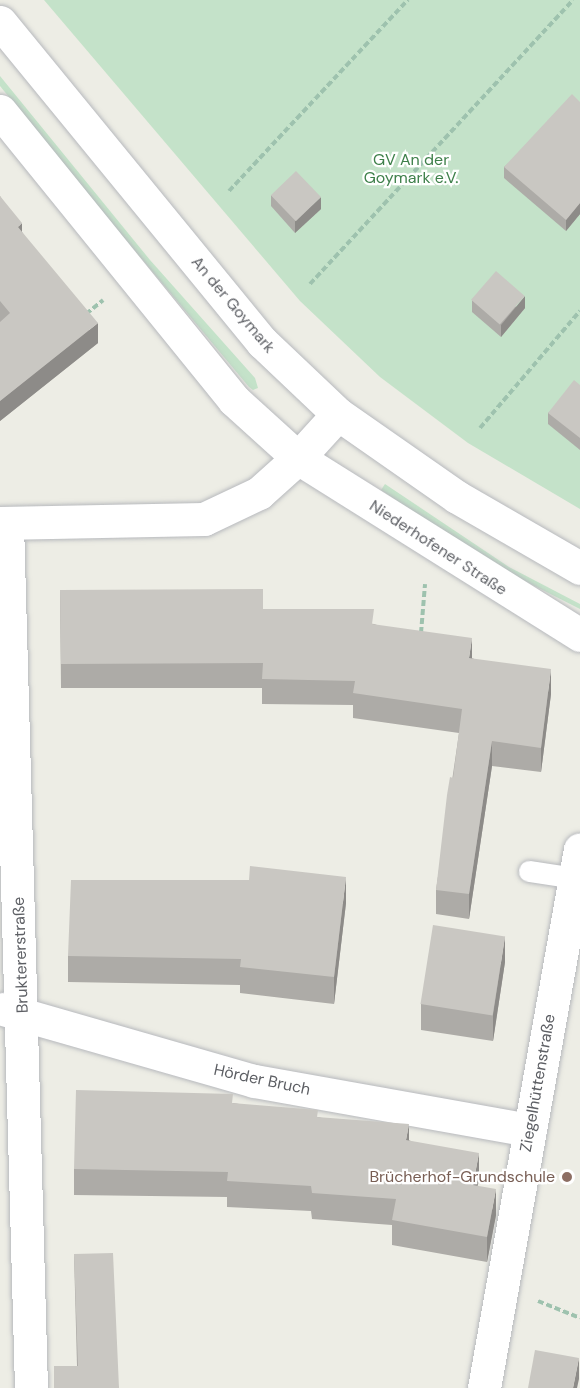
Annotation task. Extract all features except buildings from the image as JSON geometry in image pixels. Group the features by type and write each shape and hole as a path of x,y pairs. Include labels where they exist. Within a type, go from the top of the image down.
{"street":[{"name":"An der Goymark","path":"0,22 262,342 338,414 457,497 580,568"},
{"path":"0,111 234,400 298,458"},
{"path":"4,523 204,519 259,493 298,458 338,414"},
{"name":"Niederhofener Straße","path":"298,458 580,636"},
{"name":"Bruktererstraße","path":"4,523 11,1012 31,1388"},
{"name":"Ziegelhüttenstraße","path":"484,1388 577,863"},
{"name":"Hörder Bruch","path":"11,1012 254,1081 530,1130"}],"lane":[{"path":"529,870 577,863"}],"path":[{"path":"230,191 408,0"},
{"path":"310,284 573,0"},
{"path":"480,428 580,311"},
{"path":"420,643 426,573"}],"green space":[{"name":"GV An der Goymark e.V.","path":"44,0 580,0 580,509 468,443 380,377 300,301"},
{"path":"0,76 150,260 255,378 258,388 253,390 249,387 121,234 0,86"},
{"path":"385,484 509,567 580,604 580,609 507,572 442,531 381,490"}],"place":[{"name":"Brücherhof-Grundschule","path":"567,1177"}]}
